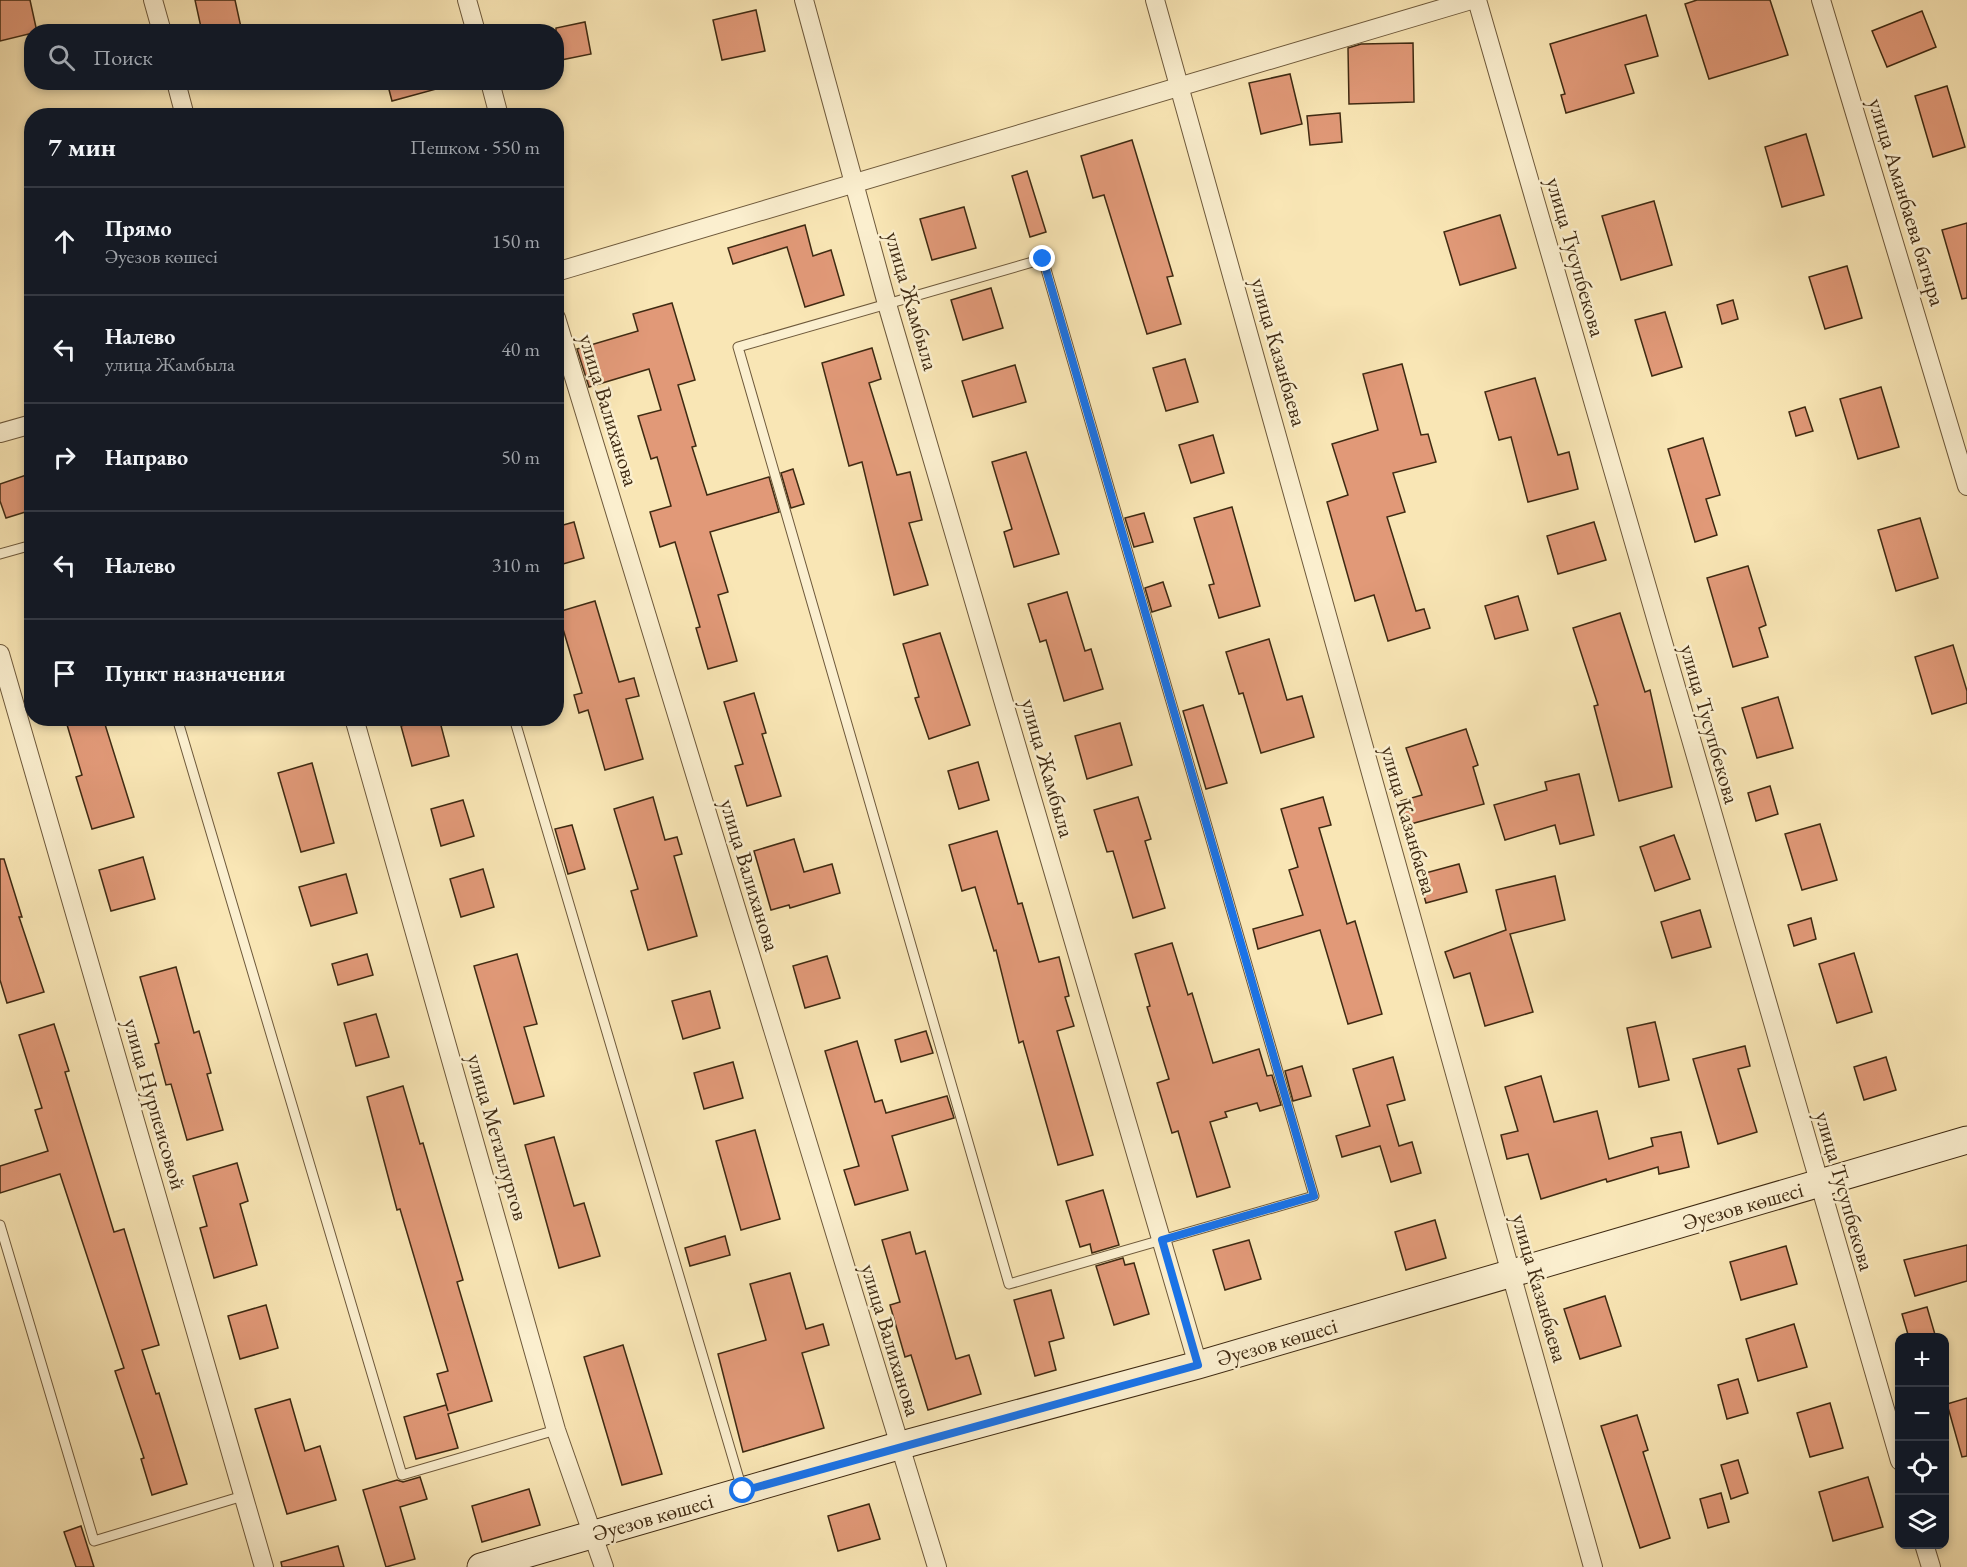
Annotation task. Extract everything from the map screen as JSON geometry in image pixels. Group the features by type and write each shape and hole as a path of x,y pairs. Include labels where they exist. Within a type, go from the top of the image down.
{"main road":[{"name":"Әуезов көшесі","path":"481,1567 898,1446 1198,1365 1967,1140"}],"street":[{"path":"153,0 160,24"},
{"path":"467,0 474,24"},
{"name":"улица Жамбыла","path":"804,0 887,304 1198,1365"},
{"name":"улица Казанбаева","path":"1155,0 1593,1567"},
{"path":"564,270 1471,0"},
{"name":"улица Тусупбекова","path":"1477,0 1895,1447"},
{"name":"улица Аманбаева батыра","path":"1821,0 1967,486"},
{"path":"178,90 183,108"},
{"path":"492,90 497,108"},
{"name":"улица Валиханова","path":"564,344 898,1446 937,1567"},
{"path":"0,433 24,426"},
{"name":"улица Нурпеисовой","path":"0,654 264,1567"},
{"name":"улица Металлургов","path":"356,726 556,1430 594,1533 604,1567"},
{"path":"1925,1549 1931,1567"}],"lane":[{"path":"1043,259 1314,1196 1162,1240 1009,1284 738,347 1043,259"},
{"path":"0,554 24,547"},
{"path":"179,726 402,1475 556,1430"},
{"path":"516,726 743,1491"},
{"path":"0,1225 94,1541 243,1496"}],"building":[{"path":"0,0 30,0 35,24 24,24 24,35 0,41"},
{"path":"195,0 235,0 240,24 200,24"},
{"path":"1697,0 1770,0 1788,55 1709,79 1685,4"},
{"path":"756,10 765,51 722,60 713,20"},
{"path":"1922,11 1936,47 1887,67 1872,31"},
{"path":"1646,15 1658,56 1625,65 1634,93 1566,113 1561,95 1565,94 1550,44"},
{"path":"585,22 591,54 564,59 564,26"},
{"path":"1413,43 1414,102 1349,104 1348,48 1361,44"},
{"path":"1290,74 1302,124 1261,134 1249,83"},
{"path":"1947,86 1965,147 1933,157 1915,96"},
{"path":"389,90 433,90 392,101"},
{"path":"1340,113 1342,142 1310,145 1307,116"},
{"path":"1806,134 1824,195 1782,207 1765,147"},
{"path":"1132,140 1173,276 1167,277 1181,324 1147,334 1104,195 1093,198 1081,156"},
{"path":"1027,171 1046,232 1030,237 1012,176"},
{"path":"1654,201 1672,265 1621,280 1602,216"},
{"path":"964,207 976,248 932,260 920,219"},
{"path":"1500,215 1516,268 1460,285 1444,232"},
{"path":"1967,223 1967,298 1962,299 1942,230"},
{"path":"805,225 813,256 831,250 844,295 805,307 787,247 733,264 728,248"},
{"path":"1847,266 1862,318 1825,329 1809,277"},
{"path":"991,288 1003,328 963,340 951,300"},
{"path":"1733,300 1738,319 1722,324 1717,305"},
{"path":"672,303 695,380 678,385 696,446 692,447 707,495 769,477 779,512 710,532 728,592 718,595 737,661 708,669 696,628 700,627 675,542 660,547 650,512 671,506 657,457 651,459 638,416 661,410 649,369 589,387 577,349 638,331 633,314"},
{"path":"1665,312 1682,367 1652,376 1635,320"},
{"path":"872,348 881,379 869,383 897,475 910,472 922,520 909,523 928,585 894,595 862,462 849,466 822,363"},
{"path":"1185,359 1198,402 1166,411 1153,368"},
{"path":"1402,364 1421,435 1428,434 1436,462 1393,473 1405,512 1387,517 1416,611 1424,609 1430,628 1388,641 1374,595 1355,601 1327,502 1348,495 1332,444 1378,430 1363,374"},
{"path":"1015,365 1026,402 973,417 962,381"},
{"path":"1535,378 1558,455 1569,452 1578,489 1528,502 1511,437 1499,440 1485,392"},
{"path":"1881,387 1899,447 1858,459 1840,399"},
{"path":"1805,407 1813,431 1796,436 1789,412"},
{"path":"1213,435 1224,473 1191,483 1179,445"},
{"path":"1703,438 1720,495 1706,499 1717,535 1695,542 1668,449"},
{"path":"1026,452 1059,554 1014,567 1004,532 1012,529 992,462"},
{"path":"793,469 804,504 791,508 781,473"},
{"path":"24,476 24,512 6,518 0,501 0,484"},
{"path":"1232,507 1260,606 1219,618 1209,585 1214,584 1194,518"},
{"path":"1144,513 1153,542 1134,547 1125,518"},
{"path":"1920,518 1938,578 1896,591 1878,530"},
{"path":"574,522 584,558 564,564 564,525"},
{"path":"1594,522 1606,560 1558,574 1547,536"},
{"path":"1748,566 1766,625 1759,628 1768,657 1733,667 1707,578"},
{"path":"1163,582 1171,606 1152,612 1145,588"},
{"path":"1067,592 1085,651 1091,649 1103,689 1064,701 1046,640 1040,642 1028,604"},
{"path":"1518,596 1528,630 1495,639 1485,606"},
{"path":"595,601 619,682 634,678 639,696 626,699 643,759 605,770 588,710 579,713 574,695 582,693 564,632 564,610"},
{"path":"1620,613 1645,692 1650,690 1672,787 1619,801 1594,706 1598,705 1573,628"},
{"path":"940,633 970,725 929,739 915,698 919,697 903,644"},
{"path":"1269,639 1287,700 1302,696 1314,737 1261,753 1243,693 1239,694 1226,652"},
{"path":"1953,645 1967,691 1967,703 1932,714 1915,657"},
{"path":"754,693 766,733 762,734 781,796 747,806 735,766 743,764 724,702"},
{"path":"1778,697 1793,748 1757,758 1742,708"},
{"path":"1203,705 1227,783 1206,789 1183,711"},
{"path":"1120,723 1132,765 1087,779 1075,736"},
{"path":"67,726 106,726 134,817 92,829 76,777 82,775"},
{"path":"401,726 441,726 449,756 412,766"},
{"path":"1466,729 1478,765 1473,767 1484,804 1407,825 1401,801 1422,795 1406,748"},
{"path":"978,762 989,800 959,809 948,771"},
{"path":"312,763 334,843 301,852 278,773"},
{"path":"1579,774 1594,835 1560,844 1555,825 1505,840 1494,805 1547,790 1545,782"},
{"path":"1770,786 1778,814 1756,821 1748,793"},
{"path":"653,797 665,840 677,837 682,854 674,856 697,936 648,950 631,891 638,889 614,809"},
{"path":"1138,797 1151,839 1145,841 1165,908 1133,918 1113,851 1107,852 1094,810"},
{"path":"1323,797 1331,825 1319,828 1347,924 1355,921 1382,1014 1348,1024 1320,930 1258,949 1253,929 1303,915 1289,870 1298,867 1281,809"},
{"path":"463,800 474,836 441,846 431,809"},
{"path":"1820,824 1837,880 1802,890 1785,834"},
{"path":"572,825 585,869 568,874 555,829"},
{"path":"997,831 1018,904 1022,903 1039,962 1059,957 1069,996 1065,997 1074,1026 1057,1031 1093,1155 1058,1165 1023,1041 1019,1043 996,950 994,951 975,887 962,891 949,845"},
{"path":"1674,835 1690,879 1655,891 1640,847"},
{"path":"794,839 804,872 832,864 840,893 790,908 789,905 771,910 754,851"},
{"path":"143,857 155,899 111,911 99,870"},
{"path":"0,859 4,859 22,917 19,917 44,992 7,1003 0,980"},
{"path":"1459,864 1467,892 1426,903 1418,875"},
{"path":"483,869 494,907 461,917 450,879"},
{"path":"346,874 357,913 311,926 299,887"},
{"path":"1555,876 1565,920 1510,934 1533,1012 1485,1026 1470,973 1454,978 1445,952 1506,930 1496,890"},
{"path":"1700,910 1711,947 1672,958 1661,922"},
{"path":"1811,918 1816,939 1794,946 1788,925"},
{"path":"1172,943 1188,995 1192,993 1213,1063 1259,1049 1267,1076 1272,1075 1281,1105 1260,1111 1257,1103 1225,1112 1227,1117 1210,1122 1230,1187 1197,1197 1178,1131 1172,1133 1157,1083 1169,1079 1147,1007 1150,1006 1135,954"},
{"path":"1854,953 1872,1012 1837,1023 1819,964"},
{"path":"367,954 373,975 338,985 332,964"},
{"path":"517,954 537,1024 524,1027 544,1096 514,1104 474,966"},
{"path":"827,956 840,998 805,1008 793,966"},
{"path":"176,967 194,1033 199,1031 211,1073 207,1074 223,1130 187,1140 171,1084 166,1085 155,1044 159,1043 140,977"},
{"path":"710,991 720,1028 683,1039 672,1001"},
{"path":"376,1014 389,1057 356,1066 344,1023"},
{"path":"1655,1022 1669,1080 1639,1087 1627,1028"},
{"path":"54,1024 69,1071 65,1072 114,1232 124,1229 159,1345 142,1350 156,1394 159,1393 187,1484 152,1495 141,1459 144,1458 115,1371 124,1368 60,1174 0,1193 0,1166 48,1151 35,1110 42,1108 19,1035"},
{"path":"926,1031 933,1053 901,1062 895,1040"},
{"path":"857,1041 875,1102 882,1100 886,1113 947,1096 954,1118 892,1136 908,1190 855,1205 844,1170 859,1166 825,1051"},
{"path":"1745,1046 1750,1066 1738,1069 1757,1132 1718,1144 1693,1059"},
{"path":"1393,1057 1405,1100 1387,1105 1399,1146 1412,1142 1421,1173 1391,1182 1380,1146 1342,1157 1336,1136 1370,1126 1353,1069"},
{"path":"1886,1057 1896,1090 1864,1100 1854,1067"},
{"path":"733,1062 743,1098 704,1109 694,1073"},
{"path":"1302,1066 1311,1096 1293,1101 1285,1071"},
{"path":"1541,1076 1554,1122 1597,1111 1609,1159 1653,1146 1651,1138 1681,1132 1689,1167 1659,1174 1658,1167 1607,1182 1606,1179 1541,1199 1528,1154 1507,1159 1501,1135 1518,1131 1505,1087"},
{"path":"403,1086 420,1144 423,1143 463,1280 457,1282 492,1401 448,1414 458,1448 416,1459 404,1417 446,1405 448,1411 437,1374 448,1371 400,1209 397,1210 367,1097"},
{"path":"755,1130 780,1219 741,1230 716,1141"},
{"path":"554,1137 574,1206 584,1203 600,1256 559,1268 525,1145"},
{"path":"237,1163 248,1201 240,1204 257,1265 214,1278 200,1228 207,1226 193,1176"},
{"path":"1103,1190 1119,1245 1092,1253 1090,1244 1080,1247 1066,1201"},
{"path":"1435,1220 1446,1258 1406,1270 1395,1232"},
{"path":"910,1232 916,1254 925,1251 956,1359 969,1355 981,1394 928,1410 911,1355 905,1357 890,1305 900,1302 882,1240"},
{"path":"725,1236 730,1255 690,1266 685,1248"},
{"path":"1249,1240 1261,1279 1225,1290 1213,1250"},
{"path":"1967,1245 1967,1281 1915,1296 1904,1260"},
{"path":"1786,1246 1797,1284 1741,1300 1730,1262"},
{"path":"1123,1258 1125,1265 1134,1263 1149,1314 1114,1325 1096,1266"},
{"path":"790,1273 806,1329 823,1324 829,1345 802,1353 824,1428 743,1452 718,1354 766,1340 750,1284"},
{"path":"1051,1290 1064,1338 1049,1342 1056,1370 1035,1376 1014,1300"},
{"path":"1605,1296 1621,1346 1580,1359 1564,1309"},
{"path":"266,1305 278,1348 240,1359 228,1316"},
{"path":"1927,1307 1935,1333 1908,1333 1902,1314"},
{"path":"1794,1324 1807,1367 1758,1381 1746,1339"},
{"path":"623,1345 662,1474 622,1485 584,1357"},
{"path":"1738,1379 1748,1413 1727,1419 1718,1385"},
{"path":"1967,1398 1967,1456 1962,1457 1949,1411 1949,1403"},
{"path":"290,1399 305,1451 320,1446 336,1500 287,1514 255,1409"},
{"path":"1830,1403 1843,1448 1810,1457 1797,1413"},
{"path":"1637,1415 1648,1450 1643,1452 1670,1538 1640,1548 1601,1426"},
{"path":"1738,1460 1748,1493 1731,1499 1721,1465"},
{"path":"420,1477 427,1499 400,1507 415,1559 386,1567 363,1490 397,1480 403,1482"},
{"path":"1868,1477 1883,1527 1833,1541 1819,1492"},
{"path":"529,1489 540,1525 482,1542 472,1506"},
{"path":"1721,1493 1729,1522 1708,1528 1700,1499"},
{"path":"869,1504 880,1539 838,1551 828,1516"},
{"path":"81,1526 94,1567 76,1567 64,1532"},
{"path":"338,1546 344,1567 282,1567 281,1562"}],"route":[{"path":"743,1491 898,1446 1198,1365 1162,1240 1314,1196 1043,259"}]}
